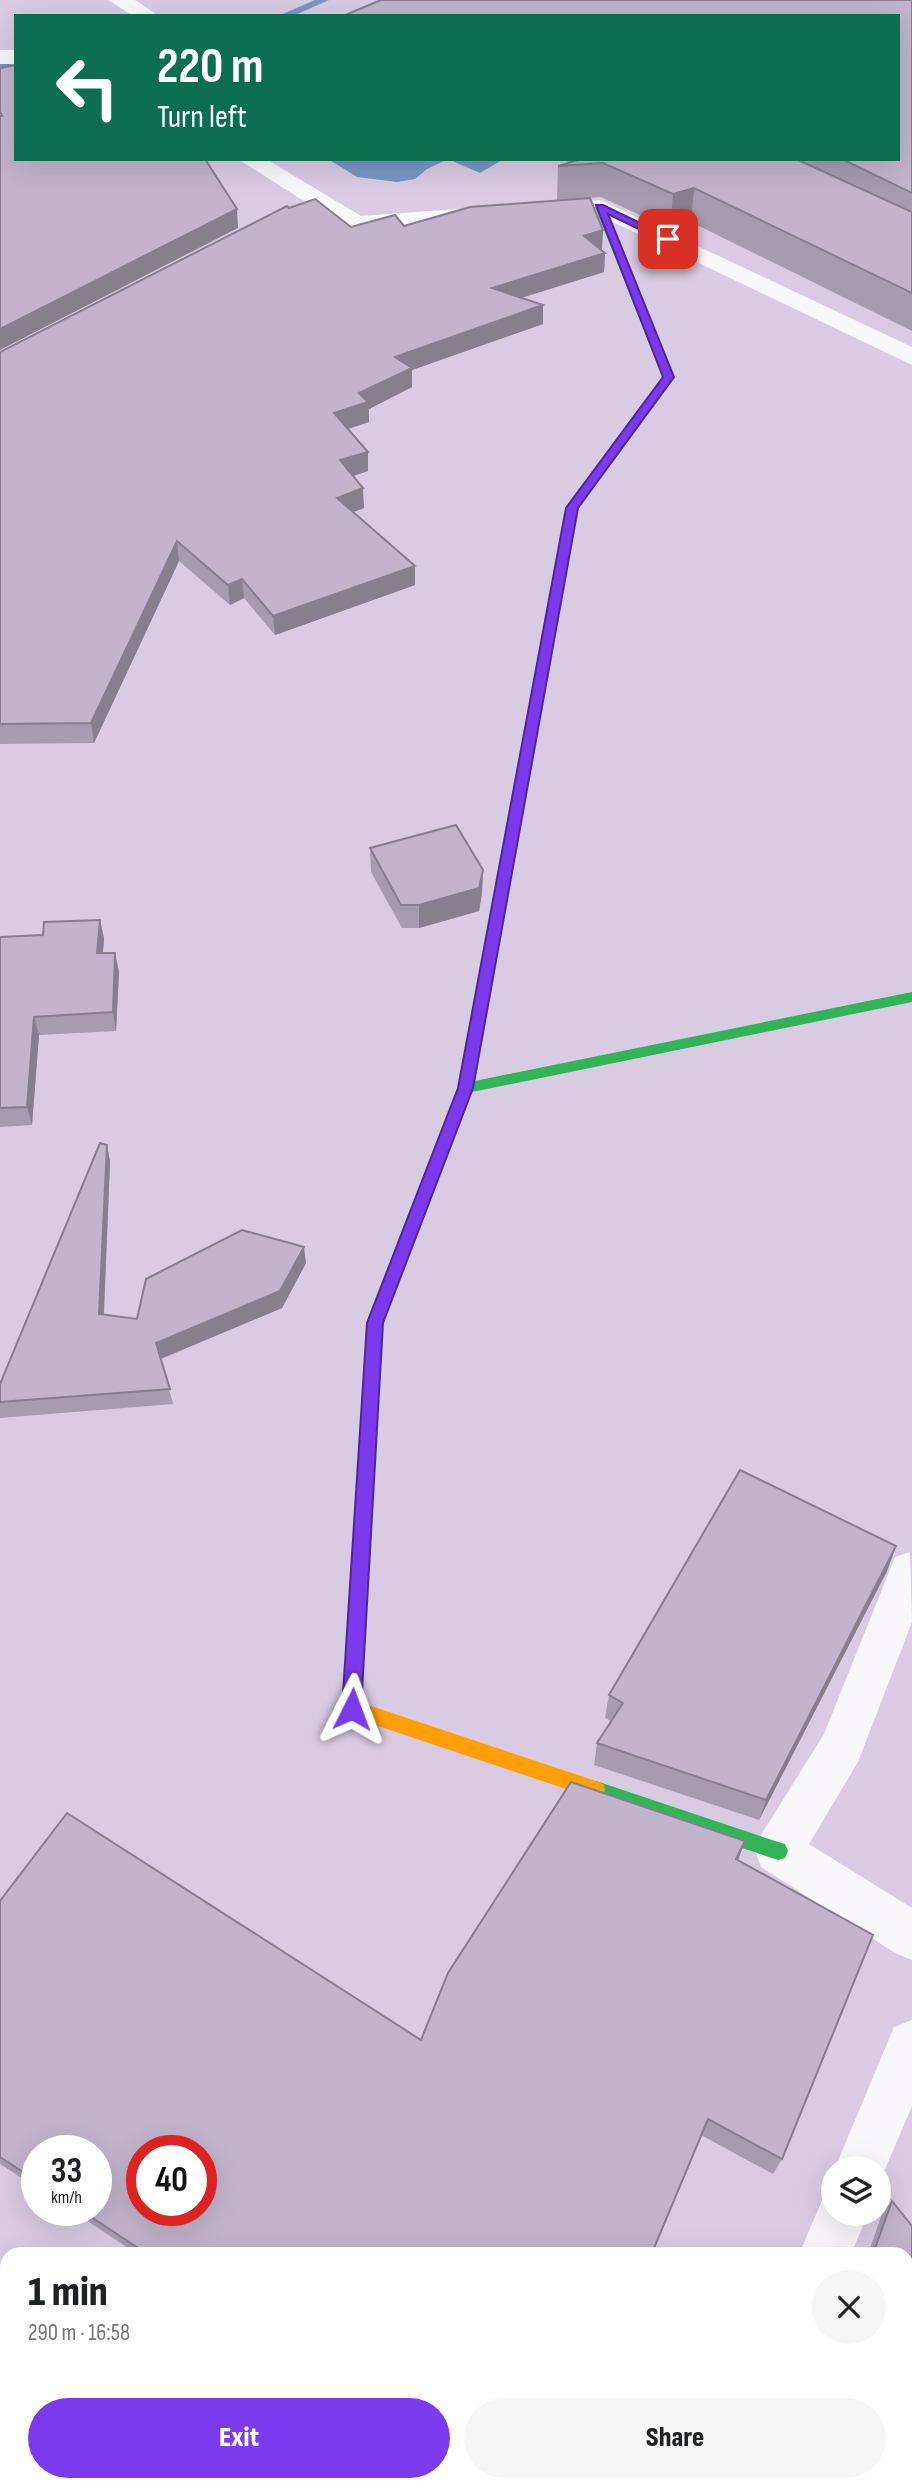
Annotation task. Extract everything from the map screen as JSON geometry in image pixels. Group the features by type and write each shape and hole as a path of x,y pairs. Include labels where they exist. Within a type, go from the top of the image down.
{"street":[{"path":"119,0 145,14"},
{"path":"252,161 309,202 357,224 511,212"},
{"path":"536,211 600,207 912,357"},
{"path":"600,207 668,377 572,508 466,1088 375,1323 352,1709 778,1851 912,1936"},
{"path":"466,1088 912,997"},
{"path":"778,1851 842,1747 910,1571 912,1572"},
{"path":"866,2156 912,2045"},
{"path":"828,2247 837,2226"}],"water":[{"path":"331,161 444,161 427,169 415,179 397,182 357,177"},
{"path":"453,161 501,161 480,173"}],"building":[{"path":"381,0 912,0 912,193 846,161 900,161 900,14 348,14"},
{"path":"14,65 14,161 206,161 237,209 0,329 0,68"},
{"path":"575,161 800,161 912,212 912,293 694,188 673,194 603,163 558,166"},
{"path":"590,198 603,230 584,236 605,253 492,288 543,305 395,357 412,368 359,393 368,402 334,413 368,452 340,460 363,488 337,498 415,566 273,616 242,579 228,585 177,541 91,723 0,724 0,352 287,206 289,208 315,199 351,227 395,215 404,226 470,207"},
{"path":"456,825 483,870 479,888 419,905 401,905 370,848"},
{"path":"100,920 97,953 115,953 113,1012 34,1017 27,1107 0,1108 0,937 43,935 44,922"},
{"path":"100,1143 107,1145 99,1314 137,1319 146,1279 242,1230 304,1247 280,1291 156,1343 170,1389 0,1402 0,1384"},
{"path":"740,1470 896,1546 766,1800 597,1743 623,1703 609,1695"},
{"path":"571,1782 745,1841 736,1859 873,1935 782,2159 708,2119 654,2247 136,2247 105,2226 112,2226 112,2135 21,2135 21,2171 0,2157 0,1901 67,1813 421,2040 448,1973"},
{"path":"892,2201 912,2226 912,2247 876,2247 883,2226 891,2226"}],"waterway":[{"path":"288,14 324,0"},
{"path":"0,65 14,65"}],"traffic: fast":[{"path":"560,574 572,508 668,378 600,207"},
{"path":"357,1627 375,1323 466,1088 496,924"},
{"path":"466,1088 912,997"},
{"path":"596,1790 778,1851"}],"traffic: slow":[{"path":"496,924 560,574"},
{"path":"357,1627 352,1709 596,1790"}],"route":[{"path":"352,1709 375,1323 466,1088 572,508 668,377 600,207 668,239"}]}
